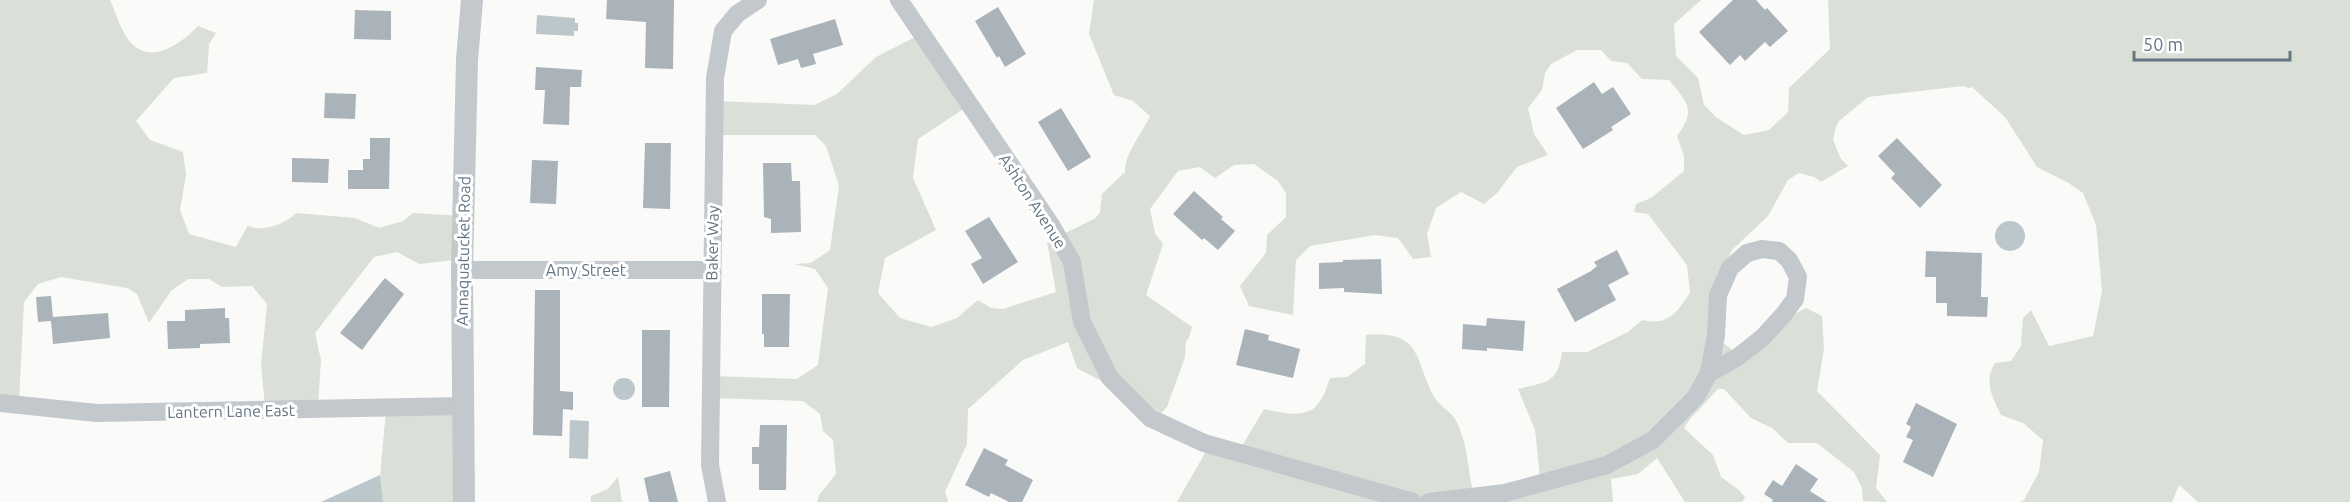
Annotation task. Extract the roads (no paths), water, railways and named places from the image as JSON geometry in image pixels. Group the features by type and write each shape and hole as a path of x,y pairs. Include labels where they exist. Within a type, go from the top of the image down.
{"street":[{"name":"Annaquatucket Road","path":"464,502 462,270 467,60 472,0"},
{"name":"Baker Way","path":"717,502 710,465 715,78 723,31 737,14 758,0"},
{"name":"Ashton Avenue","path":"899,0 1051,225 1072,262 1082,322 1110,378 1150,418 1204,443 1413,502"},
{"path":"1429,502 1505,493 1607,465 1653,440 1695,398 1709,374 1716,335 1718,295 1730,267 1747,252 1762,249 1779,251 1789,260 1798,277 1795,299 1763,337 1738,357 1709,374"},
{"name":"Amy Street","path":"462,270 711,270"},
{"name":"Lantern Lane East","path":"0,403 97,413 463,406"}]}
